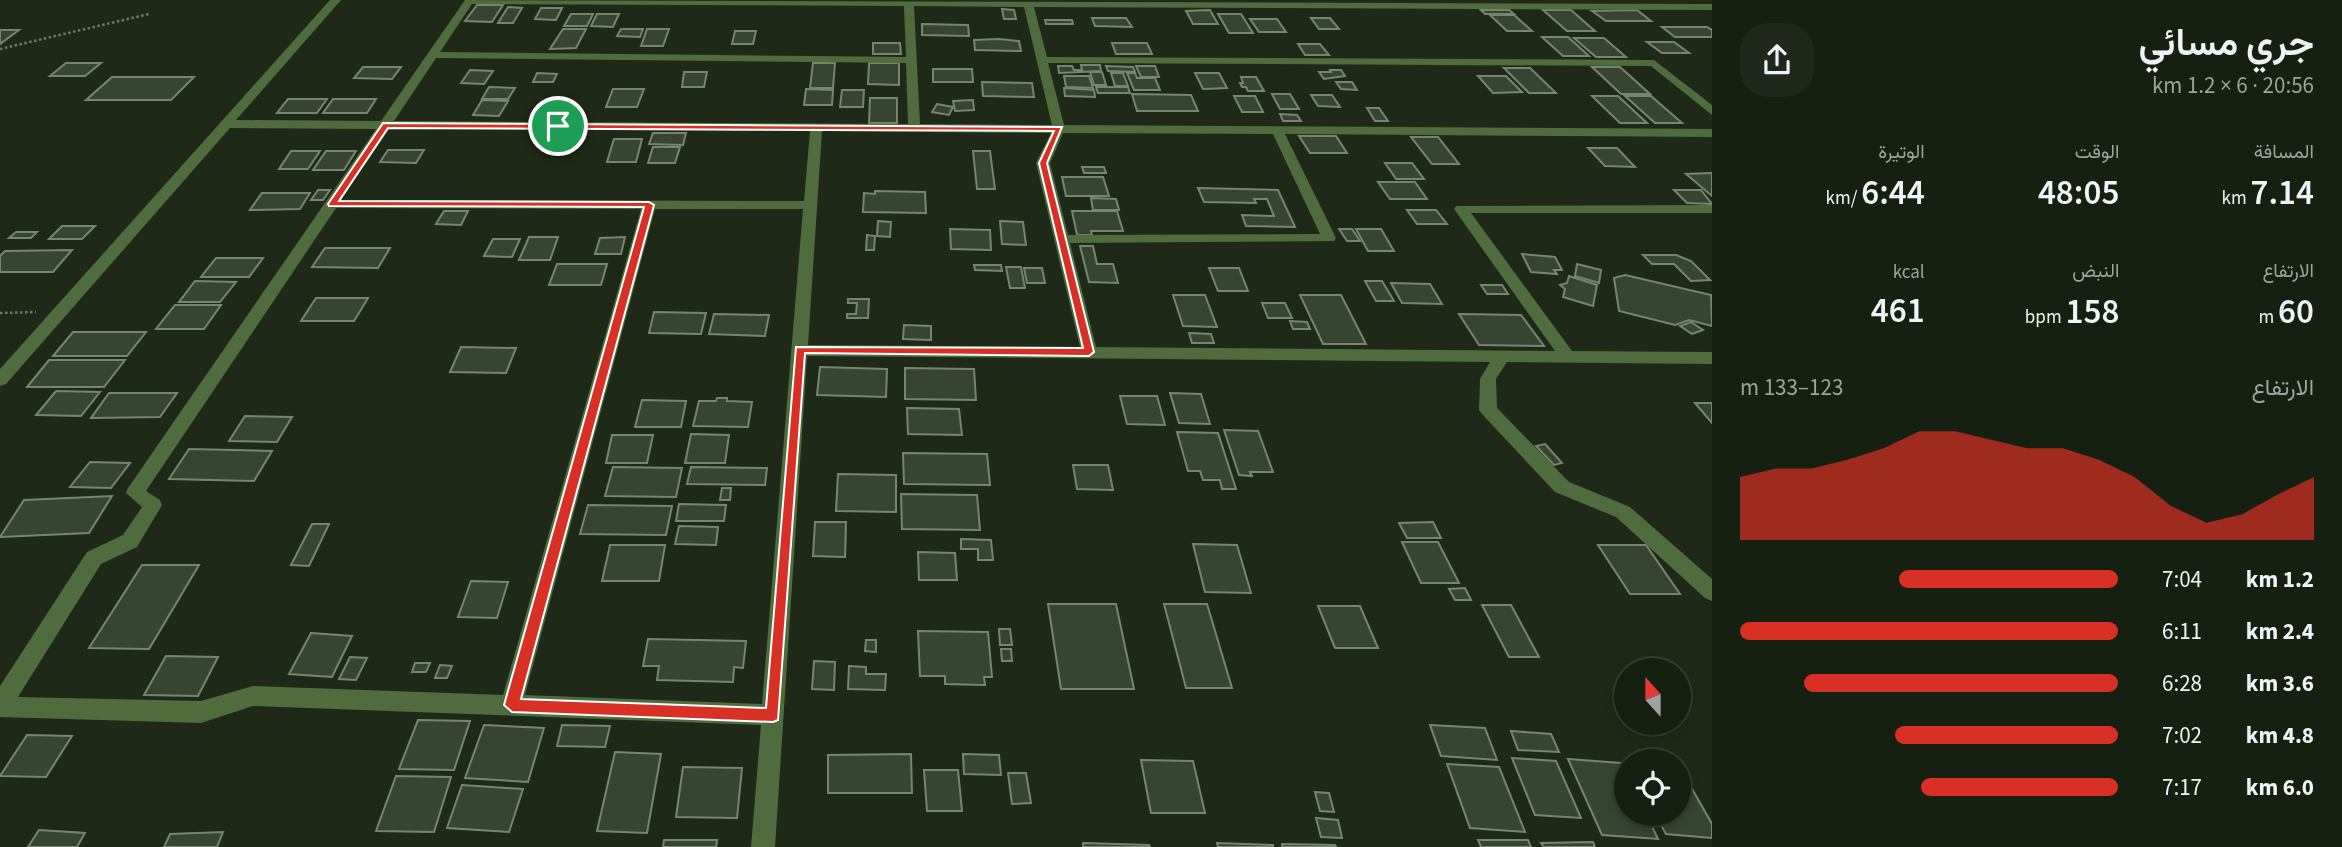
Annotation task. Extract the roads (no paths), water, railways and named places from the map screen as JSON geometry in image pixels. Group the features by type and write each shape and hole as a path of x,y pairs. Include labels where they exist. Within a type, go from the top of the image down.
{"street":[{"path":"0,380 336,0"},
{"path":"0,706 94,558 130,541 153,505 135,493 469,1 1690,4 1712,8"},
{"path":"1027,1 1059,129 1043,163 1089,352"},
{"path":"909,2 914,128"},
{"path":"1690,4 1712,20"},
{"path":"433,55 911,60"},
{"path":"1042,60 1654,63 1712,111"},
{"path":"228,124 1712,133"},
{"path":"763,847 816,128"},
{"path":"1062,239 1329,238 1277,130"},
{"path":"332,204 810,205"},
{"path":"512,705 649,205"},
{"path":"1567,356 1461,209 1712,209"},
{"path":"800,349 1712,358"},
{"path":"1502,356 1488,379 1488,410 1562,487 1623,512 1712,592"},
{"path":"0,706 201,712 253,696 773,715"}]}
